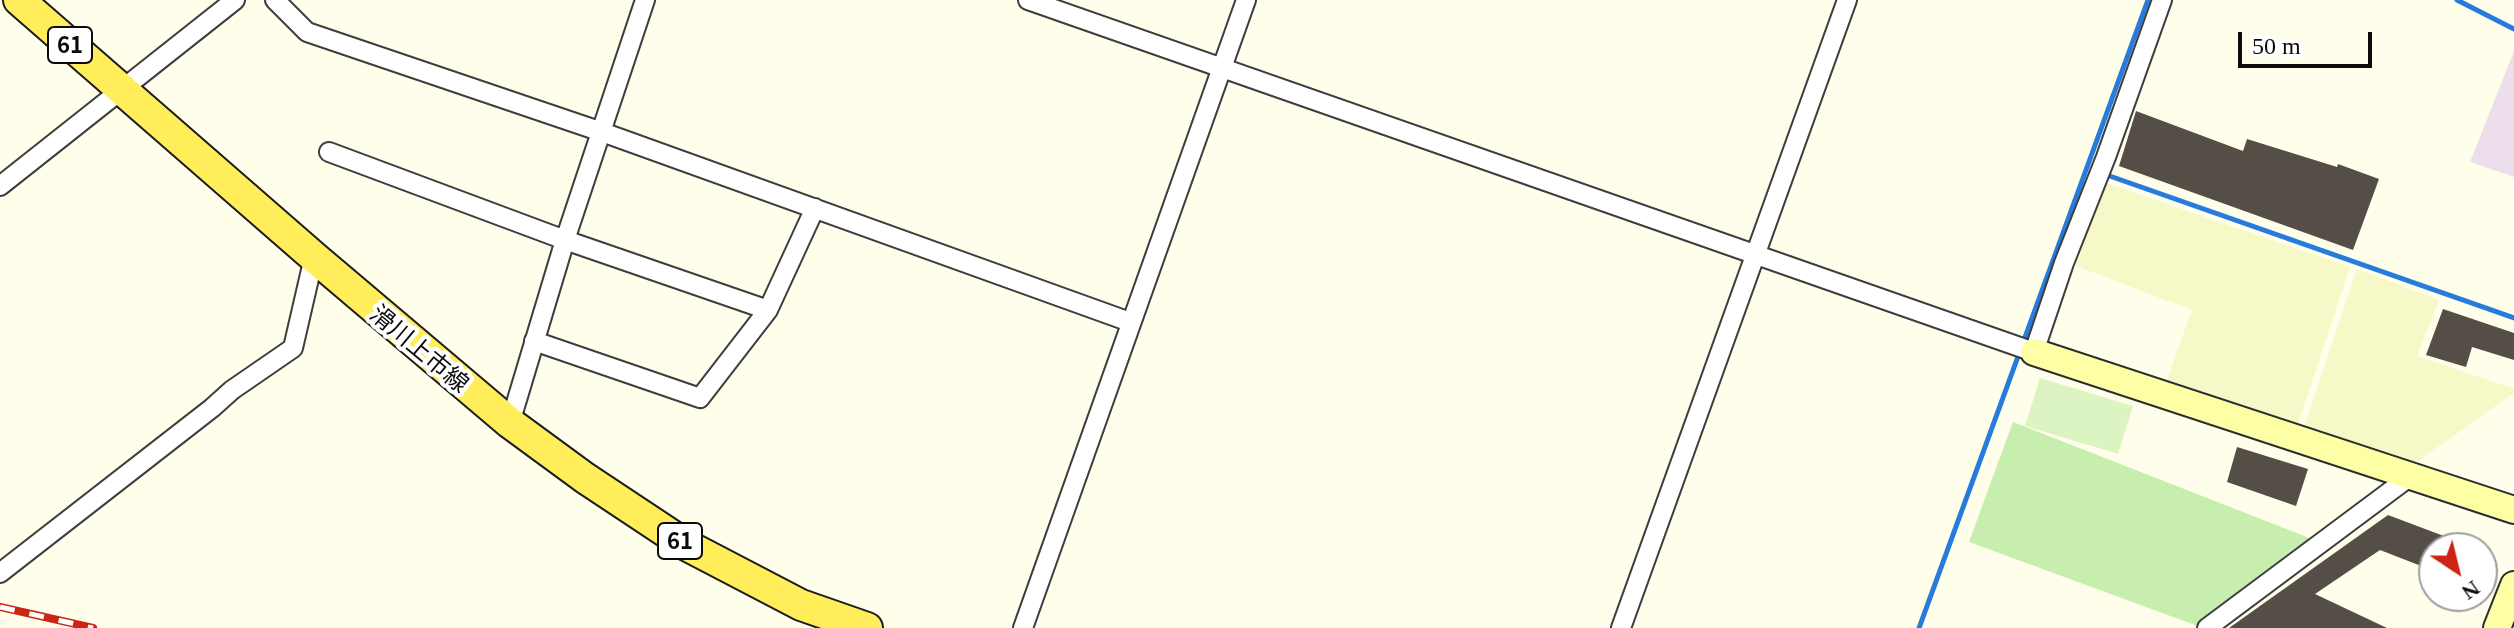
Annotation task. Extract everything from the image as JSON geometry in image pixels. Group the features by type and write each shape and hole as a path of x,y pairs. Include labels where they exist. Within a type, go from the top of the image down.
{"main road":[{"name":"滑川上市線","path":"19,0 510,423 596,486 686,545 801,605 867,628"}],"street":[{"path":"0,186 235,0"},
{"path":"275,0 307,32 602,132 1130,322"},
{"path":"510,423 565,240 645,0"},
{"path":"1028,0 1754,256 2514,510"},
{"path":"1023,628 1246,0"},
{"path":"1621,628 1847,0"},
{"path":"2034,352 2162,0"},
{"path":"329,152 565,240 768,310"},
{"path":"534,341 700,398 768,310 815,208"},
{"path":"0,573 232,390 293,348 314,257"},
{"path":"2207,628 2412,475"},
{"path":"2497,628 2514,585"}],"shaded area":[{"path":"2514,51 2514,177 2470,162"}],"green space":[{"path":"2106,183 2350,267 2294,436 2163,391 2192,310 2076,266"},
{"path":"2357,269 2439,300 2417,356 2514,389 2514,393 2400,474 2300,439"},
{"path":"2040,378 2133,406 2118,454 2025,426"},
{"path":"2013,422 2312,539 2195,625 1969,542"}],"building":[{"path":"2136,111 2243,151 2247,139 2337,167 2338,164 2379,179 2353,250 2119,166"},
{"path":"2443,309 2514,333 2514,360 2472,347 2466,367 2426,355"},
{"path":"2237,447 2308,469 2296,506 2227,482"},
{"path":"2388,515 2433,532 2418,532 2418,565 2380,550 2315,594 2387,628 2229,628"}],"waterway":[{"path":"1919,628 2148,0"},
{"path":"2457,0 2514,29"},
{"path":"2104,174 2514,318"}],"railway":[{"path":"0,607 93,628"}]}
